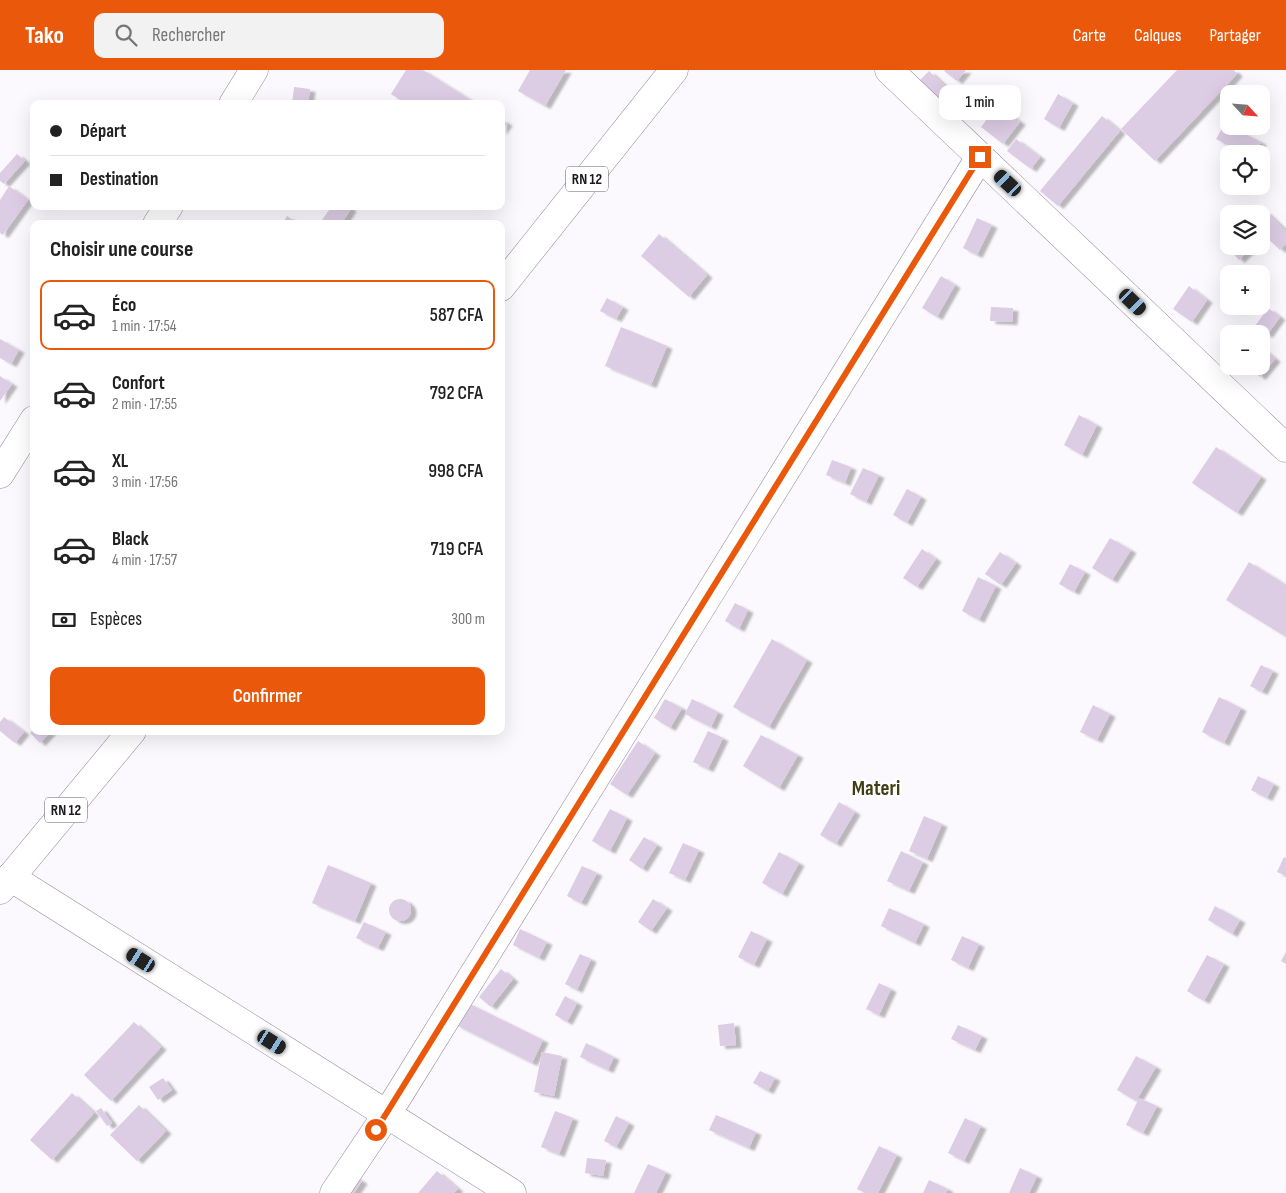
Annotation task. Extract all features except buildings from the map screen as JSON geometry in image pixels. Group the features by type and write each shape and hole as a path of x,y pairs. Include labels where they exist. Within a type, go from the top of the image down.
{"street":[{"path":"235,100 254,70"},
{"name":"RN 12","path":"505,282 674,70"},
{"path":"889,70 1286,448"},
{"path":"334,1193 387,1114 980,157"},
{"path":"0,474 30,426"},
{"name":"RN 12","path":"3,878 128,735"},
{"path":"3,878 512,1193"}],"district":[{"name":"Materi","path":"876,788"}],"route":[{"path":"376,1130 980,157"}]}
